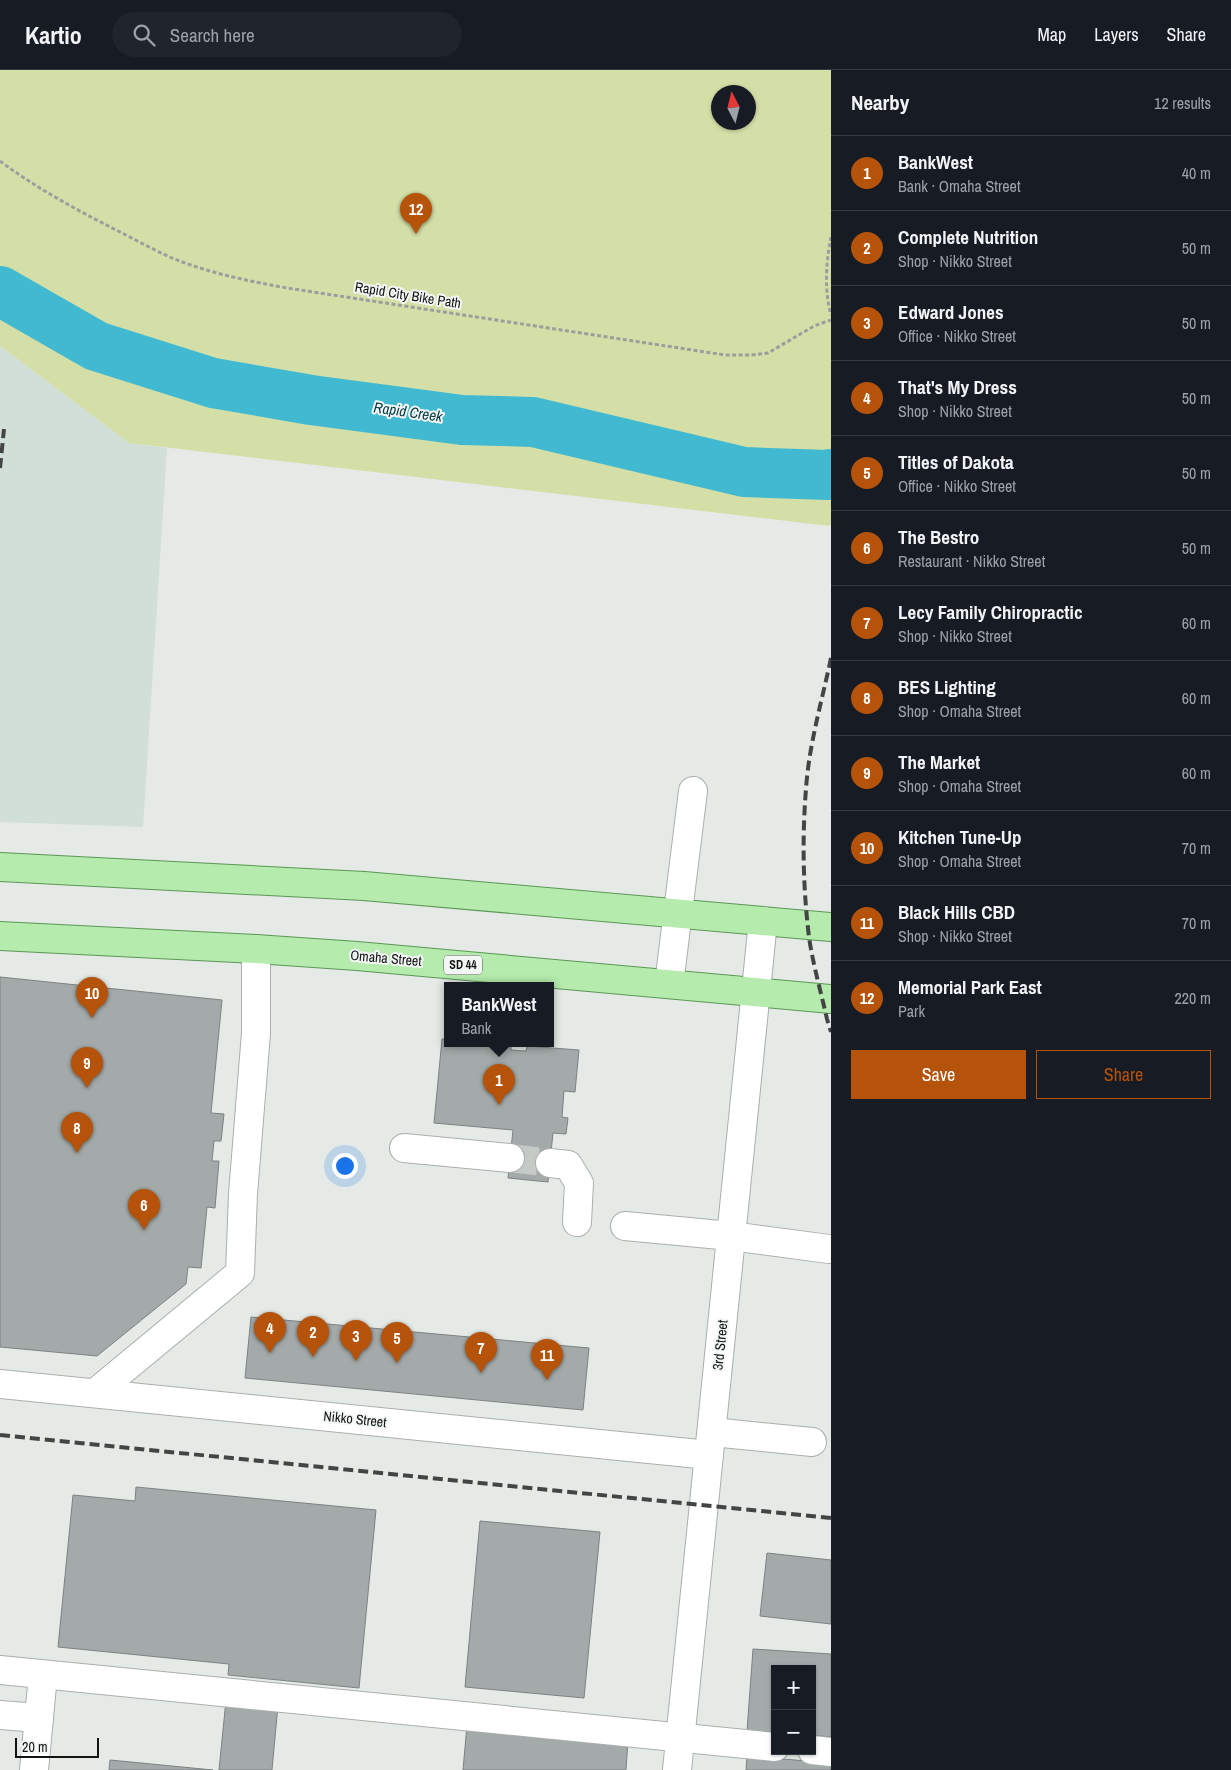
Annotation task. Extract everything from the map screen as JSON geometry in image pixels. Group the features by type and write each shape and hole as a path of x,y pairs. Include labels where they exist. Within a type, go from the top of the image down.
{"main road":[{"path":"0,867 364,886 831,927"},
{"name":"Omaha Street","path":"0,936 357,956 831,999"}],"street":[{"path":"669,984 693,791"},
{"name":"3rd Street","path":"677,1770 763,921"},
{"path":"95,1393 240,1273 256,1033 256,949"},
{"path":"404,1148 510,1158"},
{"path":"550,1163 568,1166 579,1183 577,1222"},
{"path":"625,1226 731,1236 830,1249"},
{"name":"Nikko Street","path":"0,1384 710,1444 812,1442"},
{"path":"0,1670 771,1747"},
{"path":"34,1770 43,1675"},
{"path":"0,1715 39,1718"},
{"path":"816,1750 831,1752"}],"path":[{"name":"Rapid City Bike Path","path":"0,161 23,178 95,220 165,254 210,270 254,282 725,355 751,356 768,353 814,326 831,320"},
{"path":"831,237 826,288 831,315"}],"shaded area":[{"path":"0,346 129,443 167,448 143,827 0,822"}],"green space":[{"path":"0,70 831,70 831,524 829,526 129,443 0,346"}],"building":[{"path":"0,977 222,1000 211,1113 224,1114 221,1141 214,1141 212,1161 219,1161 215,1208 207,1207 201,1268 188,1267 186,1284 97,1356 0,1347"},
{"path":"442,1039 444,1039 444,1047 511,1047 511,1050 526,1051 527,1047 579,1050 575,1092 564,1091 562,1117 568,1118 566,1134 553,1133 548,1182 508,1178 513,1130 434,1123"},
{"path":"251,1317 589,1348 583,1410 245,1378"},
{"path":"136,1487 376,1510 359,1688 228,1675 229,1664 58,1647 73,1495 135,1501"},
{"path":"480,1521 600,1532 584,1698 465,1687"},
{"path":"767,1553 831,1560 831,1624 760,1616"},
{"path":"753,1649 831,1654 831,1737 816,1735 816,1665 771,1665 771,1733 747,1731"},
{"path":"226,1700 278,1705 272,1770 219,1770"},
{"path":"467,1725 628,1740 626,1770 463,1770"},
{"path":"747,1756 831,1763 831,1770 746,1770"},
{"path":"110,1760 213,1770 109,1770"}],"waterway":[{"name":"Rapid Creek","path":"0,291 96,346 213,383 311,400 462,420 533,422 744,472 831,474"}],"tunnel":[{"path":"510,1158 550,1163"}],"railway":[{"path":"0,468 4,429"},
{"path":"831,658 810,756 806,789 804,844 804,882 809,937 831,1032"},
{"path":"0,1435 831,1518"}],"place":[{"name":"Memorial Park East","path":"416,234"},
{"name":"Kitchen Tune-Up","path":"92,1018"},
{"name":"The Market","path":"87,1088"},
{"name":"BankWest","path":"499,1105"},
{"name":"BES Lighting","path":"77,1153"},
{"name":"The Bestro","path":"144,1230"},
{"name":"That's My Dress","path":"270,1353"},
{"name":"Complete Nutrition","path":"313,1357"},
{"name":"Edward Jones","path":"356,1361"},
{"name":"Titles of Dakota","path":"397,1363"},
{"name":"Lecy Family Chiropractic","path":"481,1373"},
{"name":"Black Hills CBD","path":"547,1380"}]}
